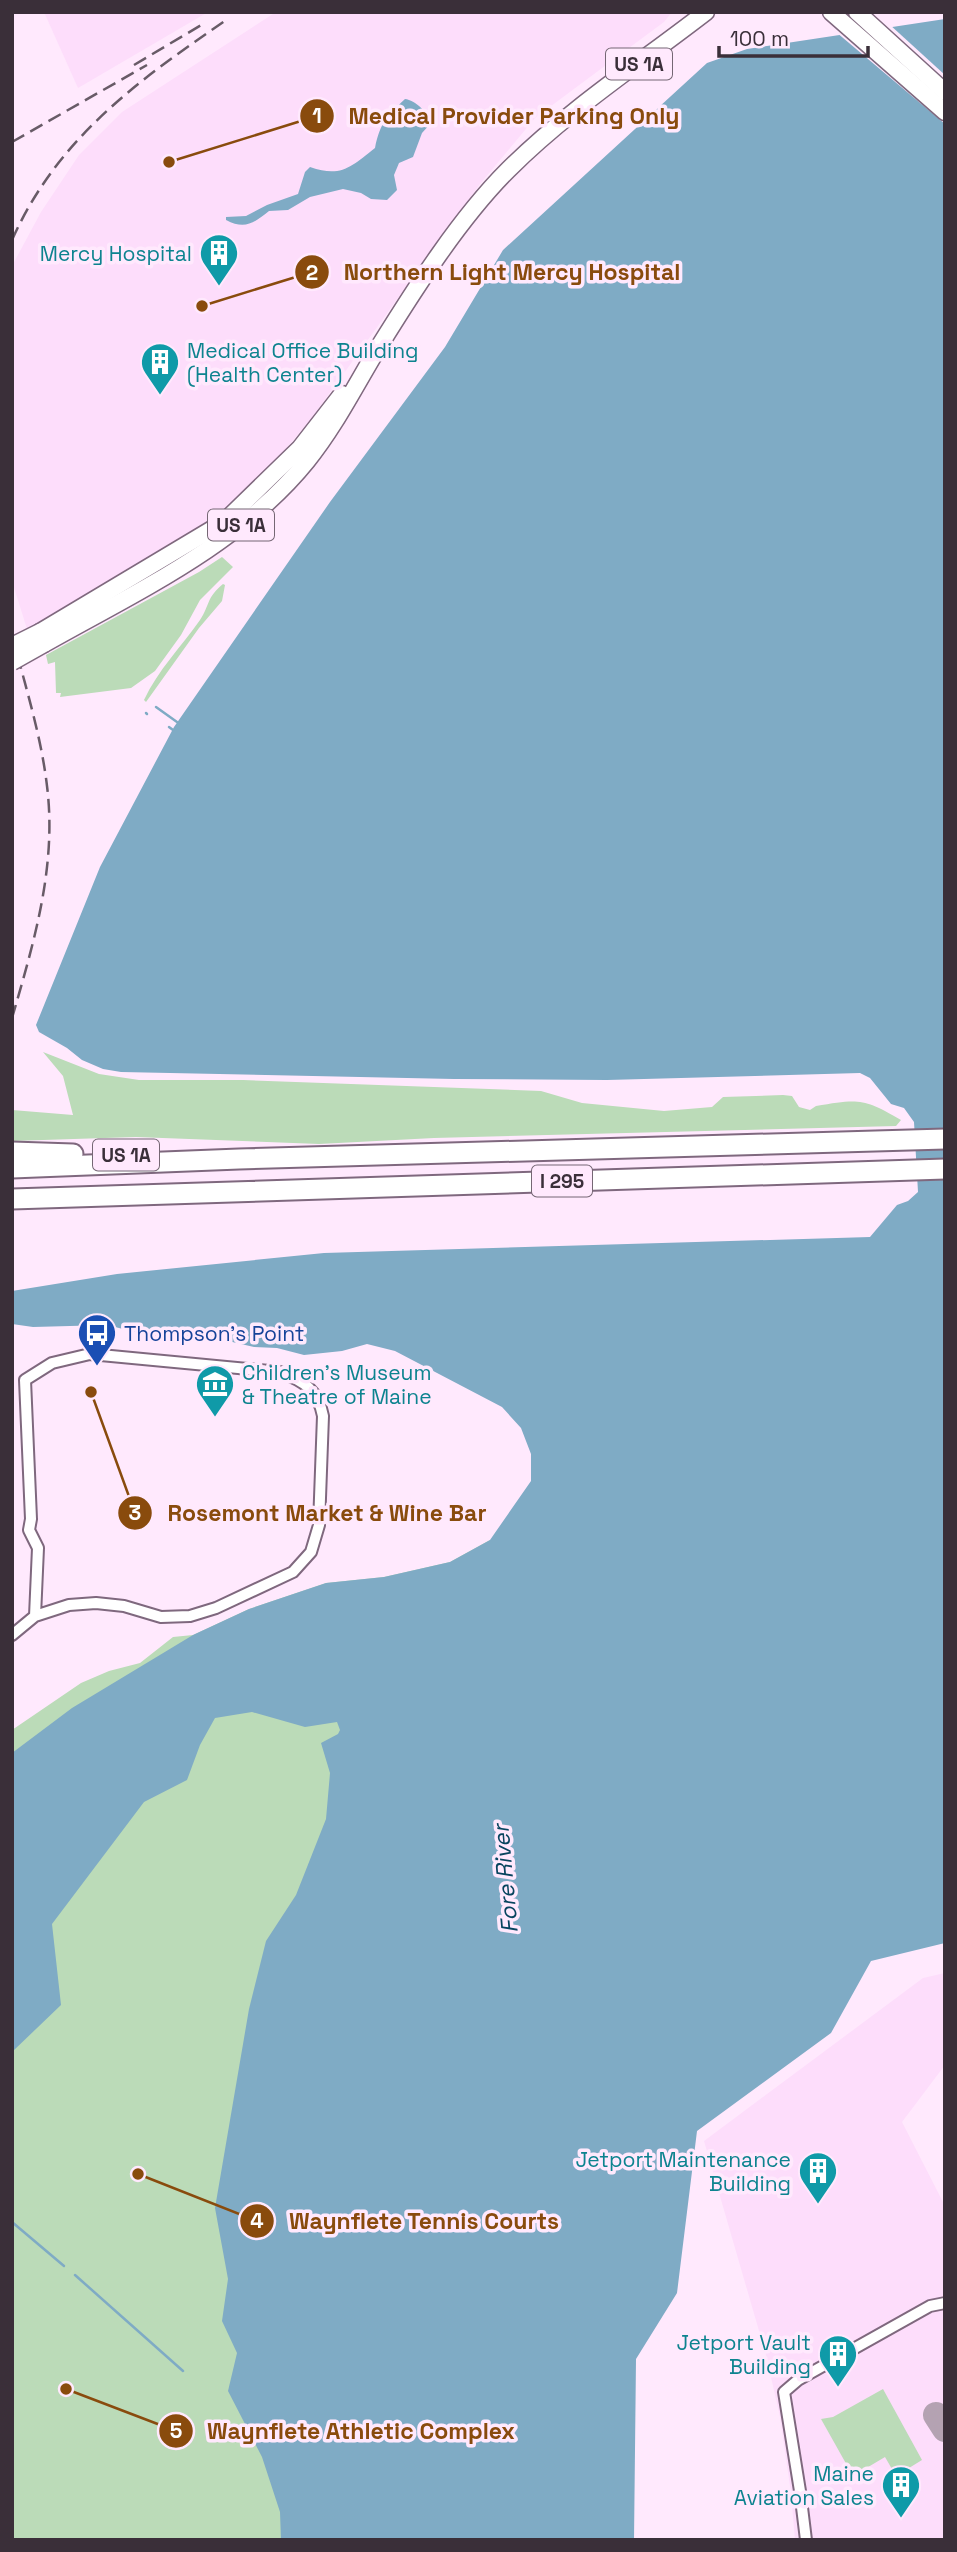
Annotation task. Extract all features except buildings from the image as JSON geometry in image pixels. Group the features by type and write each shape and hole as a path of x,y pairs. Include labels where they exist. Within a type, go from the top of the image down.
{"highway":[{"name":"I 295","path":"12,1168 945,1139"},
{"name":"US 1A","path":"12,1152 239,1159"},
{"name":"I 295","path":"12,1199 945,1169"},
{"name":"US 1A","path":"12,1205 76,1197"}],"main road":[{"name":"US 1A","path":"12,662 42,638 211,548 246,521 306,463 332,428 381,344 438,257 507,171 548,134 706,12"},
{"path":"831,12 945,112"},
{"path":"857,12 945,92"},
{"name":"US 1A","path":"12,646 42,638"}],"street":[{"path":"12,1635 35,1616 62,1606 96,1603 124,1606 161,1617 190,1616 216,1608 293,1572 311,1552 319,1525 323,1416 310,1387 280,1372 90,1354 52,1363 25,1380 31,1519 29,1530 38,1548 35,1616"},
{"path":"806,2540 784,2392 798,2379 930,2306 945,2303"}],"shaded area":[{"path":"44,12 208,12 78,88"},
{"path":"276,12 672,12 664,22 535,118 480,184 311,419 272,465 227,511 98,590 27,629 12,581 12,266 41,212 79,155 122,112"},
{"path":"945,1973 945,2065 902,2122 945,2206 945,2540 795,2540 780,2417 766,2355 704,2141 923,1978"}],"green space":[{"path":"222,557 233,567 200,600 181,635 155,671 131,688 60,697 61,693 56,693 55,662 48,664 46,655"},
{"path":"223,584 222,601 199,628 146,702 144,700 156,679 200,620 214,593"},
{"path":"43,1052 99,1074 139,1080 243,1080 541,1091 582,1103 664,1111 712,1107 723,1097 783,1095 792,1096 799,1107 810,1110 816,1106 860,1102 901,1120 896,1126 434,1138 319,1144 136,1137 12,1141 12,1110 73,1115 63,1076"},
{"path":"490,1540 366,2540 12,2540 12,1730 81,1683 109,1671 140,1663 173,1637 193,1635 249,1609 326,1583 384,1577 450,1562"},
{"path":"883,2389 922,2460 896,2476 885,2457 853,2476 821,2419 833,2417"}],"water":[{"name":"Fore River","path":"945,19 945,1943 871,1961 831,2033 697,2131 677,2293 636,2359 634,2540 281,2540 280,2512 262,2457 228,2391 237,2353 222,2321 228,2279 215,2208 249,2009 266,1941 296,1895 326,1819 330,1773 321,1743 338,1734 340,1730 337,1722 305,1727 252,1712 215,1718 200,1745 187,1780 144,1802 52,1924 61,2005 12,2052 12,1753 72,1708 193,1635 249,1609 326,1583 384,1577 450,1562 490,1540 531,1481 531,1454 521,1428 502,1407 395,1351 367,1344 342,1351 304,1355 228,1341 155,1337 107,1325 33,1327 12,1324 12,1291 117,1274 324,1253 870,1237 897,1205 908,1201 918,1192 914,1122 904,1108 891,1104 870,1078 860,1073 607,1080 121,1072 103,1069 82,1060 39,1032 36,1025 100,867 174,727 330,502 445,347 503,250 707,63 747,49"},
{"path":"405,99 421,108 431,123 422,133 413,157 399,163 394,175 397,190 387,200 371,199 361,193 343,189 310,197 288,210 269,211 249,224 226,220 226,217 246,216 298,194 305,172 310,167 338,171 359,161 375,148 385,120"}],"pier":[{"path":"889,24 945,75 945,124 836,32"}],"waterway":[{"path":"156,707 177,722"},
{"path":"169,727 173,730"},
{"path":"12,2222 64,2266"},
{"path":"75,2275 183,2371"}],"taxiway":[{"path":"936,2415 945,2429"}],"railway":[{"path":"12,240 31,203 77,141 133,88 229,18"},
{"path":"134,65 203,24"},
{"path":"12,142 147,65"},
{"path":"12,635 41,748 49,816 49,845 41,903 12,1018"}],"place":[{"name":"Medical Provider Parking Only","path":"169,162"},
{"name":"Mercy Hospital","path":"219,287"},
{"name":"Northern Light Mercy Hospital","path":"202,306"},
{"name":"Medical Office Building (Health Center)","path":"160,396"},
{"name":"Thompson's Point","path":"97,1367"},
{"name":"Rosemont Market & Wine Bar","path":"91,1392"},
{"name":"Children's Museum & Theatre of Maine","path":"215,1418"},
{"name":"Waynflete Tennis Courts","path":"138,2174"},
{"name":"Jetport Maintenance Building","path":"818,2205"},
{"name":"Jetport Vault Building","path":"838,2388"},
{"name":"Waynflete Athletic Complex","path":"66,2389"},
{"name":"Maine Aviation Sales","path":"901,2519"}]}
